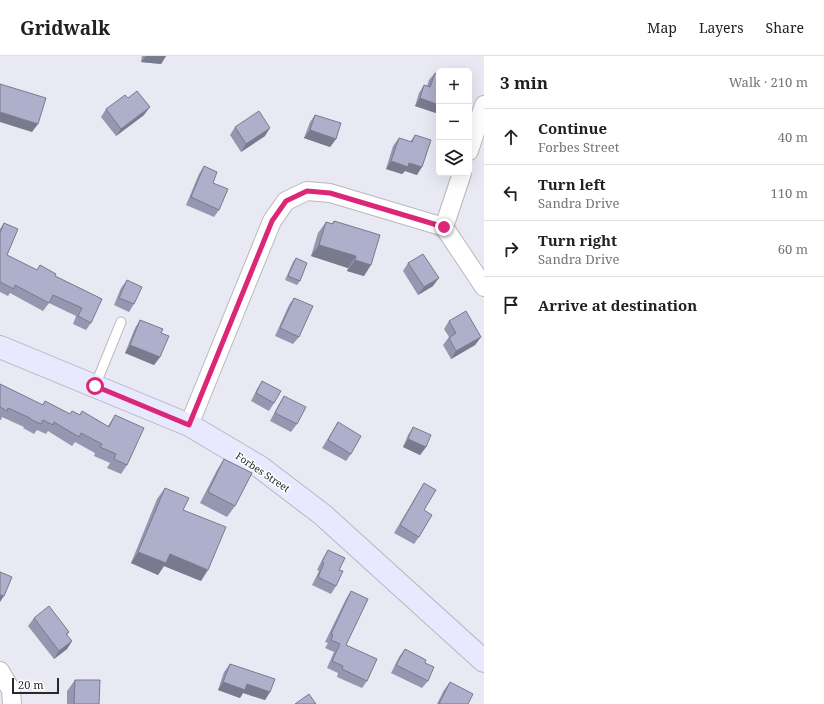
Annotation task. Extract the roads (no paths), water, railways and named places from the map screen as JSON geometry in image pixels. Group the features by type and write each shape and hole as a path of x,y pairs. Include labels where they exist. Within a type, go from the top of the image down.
{"main road":[{"name":"Forbes Street","path":"0,347 189,425 260,467 323,514 484,661"}],"street":[{"path":"472,142 484,105"},
{"path":"444,227 461,176"},
{"path":"189,425 272,221 286,201 307,191 330,193 444,227 484,287"},
{"path":"0,671 11,690 12,704"}],"lane":[{"path":"95,386 121,322"}]}
